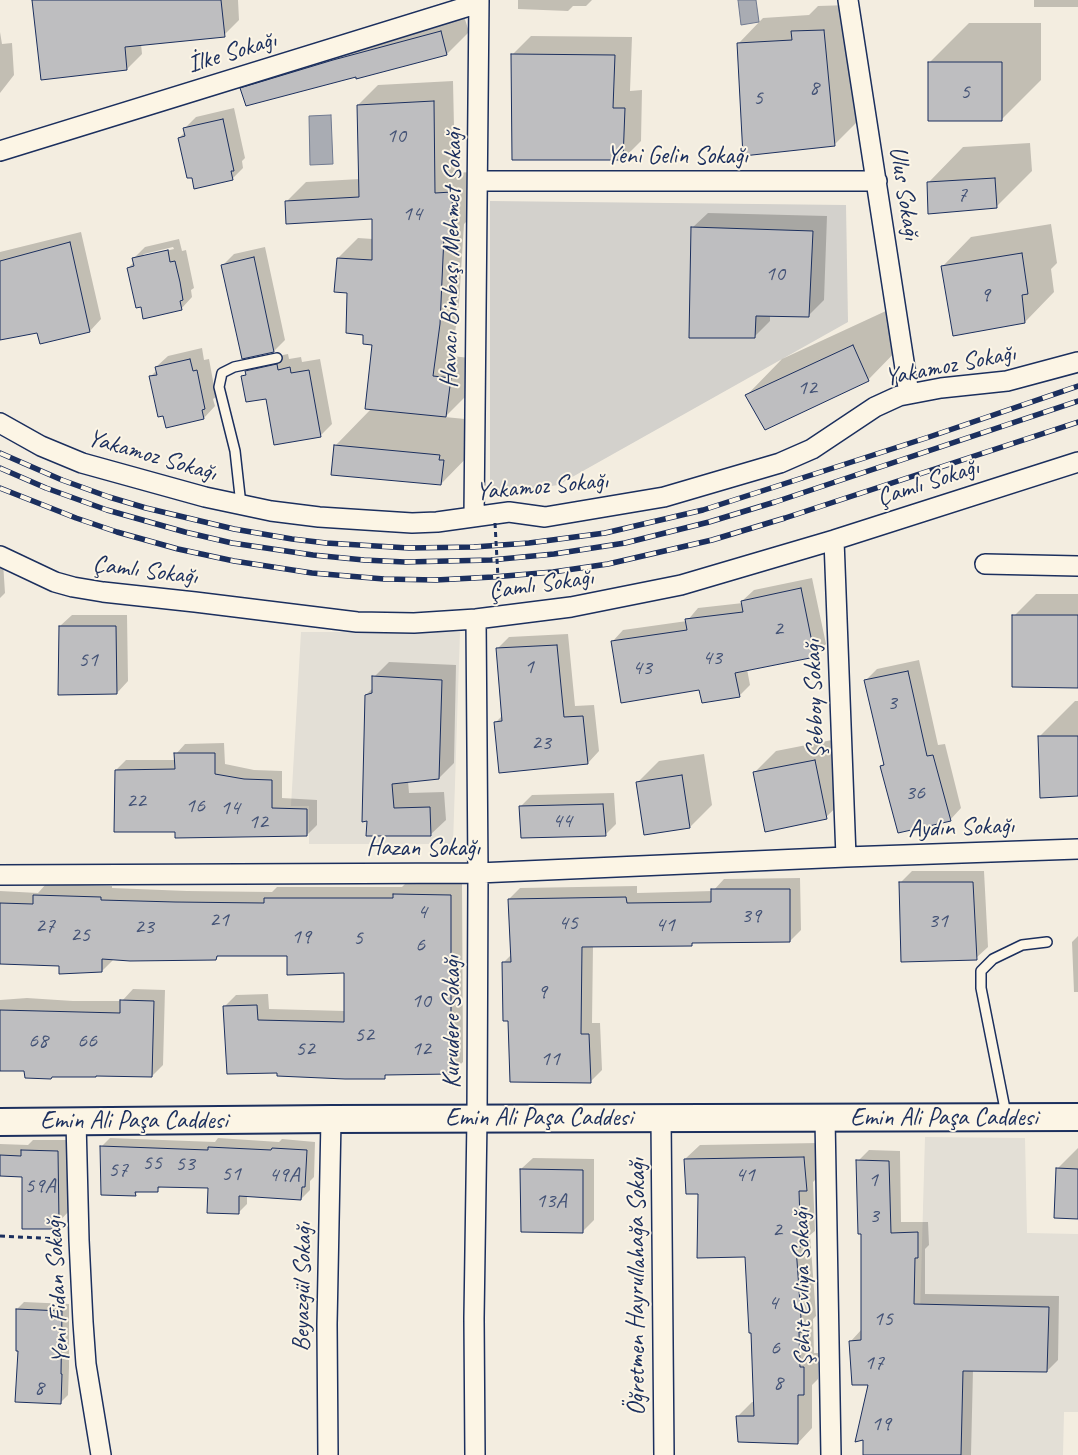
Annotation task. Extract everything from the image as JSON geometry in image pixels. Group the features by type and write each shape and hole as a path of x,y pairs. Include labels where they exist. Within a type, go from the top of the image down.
{"street":[{"name":"Ulus Sokağı","path":"848,0 909,394"},
{"name":"İlke Sokağı","path":"0,151 479,1"},
{"name":"Havacı Binbaşı Mehmet Sokağı","path":"474,517 479,1"},
{"name":"Yeni Gelin Sokağı","path":"478,181 877,181"},
{"name":"Yakamoz Sokağı","path":"0,423 41,446 82,464 241,505 314,517 412,524 509,512 545,517 644,501 688,491 790,460 825,441 878,405 909,394 942,388 1007,381 1078,362"},
{"name":"Çamlı Sokağı","path":"0,556 55,582 83,590 357,622 414,623 476,619 571,607 640,594 716,576 1078,462"},
{"name":"Şebboy Sokağı","path":"834,540 846,857"},
{"path":"985,564 1078,566"},
{"name":"Kurudere Sokağı","path":"475,1455 474,1318 478,873 476,619"},
{"name":"Aydın Sokağı","path":"846,857 1078,849"},
{"name":"Hazan Sokağı","path":"0,875 478,873 846,857"},
{"name":"Emin Ali Paşa Caddesi","path":"0,1122 477,1118 1078,1117"},
{"name":"Öğretmen Hayrullahağa Sokağı","path":"661,1118 664,1455"},
{"name":"Şehit Evliya Sokağı","path":"825,1118 831,1455"},
{"name":"Beyazgül Sokağı","path":"328,1455 327,1324 331,1119"},
{"name":"Yeni Fidan Sokağı","path":"76,1121 79,1240 86,1364 101,1455"}],"lane":[{"path":"241,505 235,451 219,387 222,373 234,366 277,358"},
{"path":"1006,1117 981,988 981,971 993,959 1022,945 1047,942"}],"path":[{"path":"494,523 499,596"},
{"path":"0,1236 79,1240"}],"shaded area":[{"path":"738,0 756,0 759,22 741,25"},
{"path":"331,115 333,164 310,165 309,116"},
{"path":"490,201 846,205 848,322 558,485 490,495"},
{"path":"301,632 460,632 453,844 309,844 309,806 291,806"},
{"path":"925,1137 1025,1138 1027,1233 1078,1234 1078,1412 1064,1412 1063,1455 916,1455"}],"building":[{"path":"32,0 221,0 225,37 125,47 127,70 41,80"},
{"path":"824,30 835,146 743,156 737,43 792,40 791,31"},
{"path":"441,31 447,55 246,106 240,88 333,60"},
{"path":"511,54 615,55 613,108 625,108 623,160 512,160"},
{"path":"928,62 1002,62 1002,121 928,121"},
{"path":"434,101 435,193 452,192 453,236 444,236 440,324 433,376 451,378 446,417 365,409 372,345 363,344 363,335 346,333 347,293 334,292 337,258 372,260 372,219 286,224 285,201 359,197 357,105"},
{"path":"223,119 234,171 231,171 233,180 194,189 192,178 187,178 178,138 185,136 183,128"},
{"path":"995,178 997,208 928,214 927,182"},
{"path":"691,227 813,231 809,317 756,316 755,338 689,338"},
{"path":"70,242 90,332 40,344 37,333 0,340 0,261"},
{"path":"168,250 170,262 175,261 180,282 183,300 180,301 182,310 143,319 141,307 136,308 127,268 134,266 132,258"},
{"path":"1022,253 1028,294 1022,295 1025,323 953,336 941,266"},
{"path":"254,257 274,352 242,359 221,265"},
{"path":"853,345 869,381 765,430 745,395"},
{"path":"190,359 193,371 197,370 205,409 202,410 204,419 166,428 163,416 158,417 149,376 157,375 155,367"},
{"path":"277,364 278,370 290,367 291,373 309,370 321,437 274,445 266,399 246,402 241,376 246,375 245,371"},
{"path":"334,445 440,455 439,460 444,460 441,485 331,475"},
{"path":"801,588 815,657 735,673 740,697 702,703 699,690 621,703 611,641 687,630 685,619 743,612 741,601"},
{"path":"1012,615 1078,615 1078,688 1012,687"},
{"path":"59,626 116,626 117,694 58,695"},
{"path":"557,645 564,717 583,716 588,764 499,773 494,722 502,721 496,648"},
{"path":"908,671 927,756 933,755 951,821 898,833 880,766 884,765 864,680"},
{"path":"372,676 442,680 439,779 392,784 394,808 430,807 431,836 366,836 367,821 362,822 365,695 372,693"},
{"path":"1038,736 1078,736 1078,796 1040,798"},
{"path":"174,753 215,753 215,774 244,779 272,780 272,808 307,809 307,836 175,838 175,832 114,832 115,770 175,769"},
{"path":"815,760 827,819 765,832 753,772"},
{"path":"682,775 690,828 644,835 636,782"},
{"path":"603,804 606,836 521,838 519,806"},
{"path":"899,882 973,882 977,960 901,962"},
{"path":"711,889 790,889 790,942 692,943 692,946 582,947 581,1034 589,1034 591,1083 510,1082 508,1021 503,1021 502,962 511,962 508,899 626,897 627,903 711,902"},
{"path":"393,894 451,895 451,1074 385,1075 385,1079 345,1079 277,1076 277,1073 227,1074 223,1006 257,1005 258,1020 344,1022 344,973 287,975 287,956 217,956 216,960 130,961 102,959 102,972 59,974 59,966 0,964 0,903 33,904 33,895 101,897 101,900 264,903 264,898 393,898"},
{"path":"120,1000 154,1001 152,1077 25,1078 24,1071 0,1071 0,1010 120,1013"},
{"path":"100,1146 208,1150 208,1147 307,1150 305,1187 302,1187 301,1200 239,1196 239,1214 207,1213 208,1188 158,1187 158,1192 135,1192 136,1196 101,1195"},
{"path":"21,1150 58,1151 59,1222 54,1223 54,1229 22,1229 22,1177 0,1176 0,1155 21,1156"},
{"path":"804,1157 807,1191 799,1191 801,1247 796,1247 802,1332 799,1332 800,1367 804,1367 804,1395 798,1395 798,1444 738,1442 736,1416 754,1416 751,1333 749,1333 745,1257 697,1258 698,1194 686,1194 684,1159"},
{"path":"856,1160 889,1161 891,1233 918,1232 918,1258 915,1258 914,1304 1049,1307 1047,1372 963,1371 961,1455 863,1455 863,1440 855,1442 868,1385 852,1385 849,1341 861,1340 861,1234 858,1234"},
{"path":"1056,1168 1078,1169 1078,1219 1054,1218"},
{"path":"520,1169 583,1170 583,1233 521,1232"},
{"path":"16,1309 62,1311 61,1404 15,1402 18,1351 16,1351"}],"railway":[{"path":"0,453 62,480 109,497 234,529 326,543 409,548 474,547 529,543 605,533 703,510 929,437 1078,386"},
{"path":"0,468 46,488 107,510 232,543 313,555 364,560 405,562 491,560 554,554 625,543 709,522 775,502 1078,401"},
{"path":"0,488 117,532 178,549 234,561 312,573 384,579 436,580 493,577 553,572 608,564 712,540 1078,422"}]}
